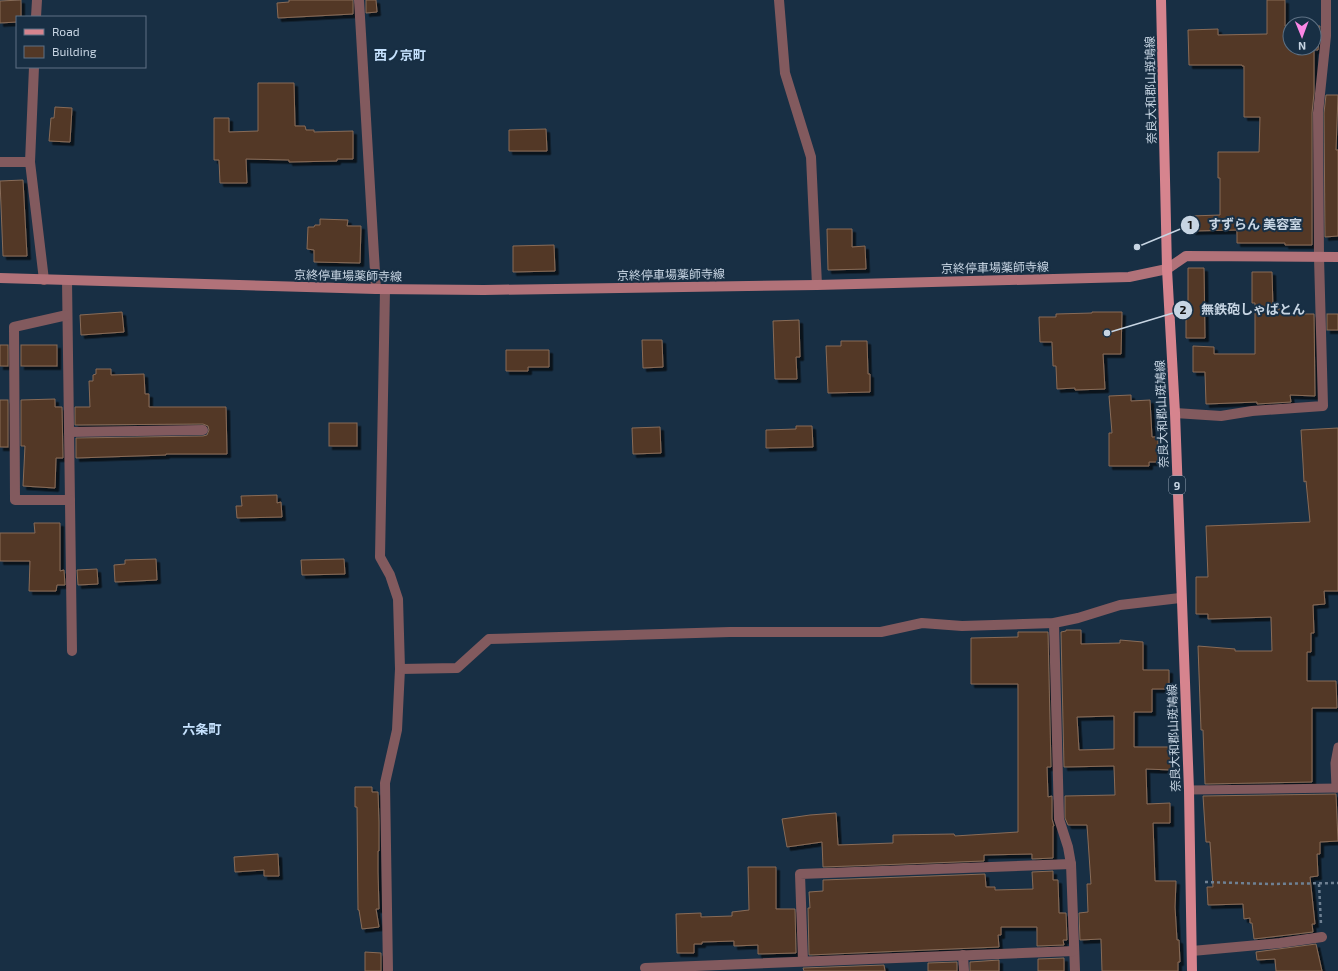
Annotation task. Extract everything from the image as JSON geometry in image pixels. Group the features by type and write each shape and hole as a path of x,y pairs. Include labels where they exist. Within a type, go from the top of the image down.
{"main road":[{"name":"奈良大和郡山斑鳩線","path":"1161,0 1167,269 1175,413 1180,598 1188,790 1192,971"},
{"name":"京終停車場薬師寺線","path":"0,278 380,289 484,290 817,285 1129,277 1167,269 1186,256 1338,257"}],"street":[{"path":"36,16 37,0"},
{"path":"359,0 380,289 380,557 390,575 398,599 400,669 397,730 385,783 388,971"},
{"path":"779,0 785,73 811,157 817,285"},
{"path":"1175,413 1221,416 1252,411 1323,406 1319,257 1318,113 1326,36 1326,0"},
{"path":"34,68 30,162 44,280"},
{"path":"0,162 30,162"},
{"path":"67,280 72,651"},
{"path":"67,315 14,327 15,500 70,500"},
{"path":"69,432 203,430"},
{"path":"400,669 456,668 489,639 730,632 881,632 922,623 962,626 1054,623 1078,618 1120,605 1180,598"},
{"path":"1054,623 1059,819 1068,847 1071,864 1075,971"},
{"path":"803,961 800,874 1071,864"},
{"path":"1192,951 1272,944 1322,937"},
{"path":"645,968 1074,951"},
{"path":"963,955 964,971"}],"lane":[{"path":"1188,790 1337,788 1335,764 1338,747"}],"path":[{"path":"1190,882 1338,883"},
{"path":"1319,884 1322,937"}],"building":[{"path":"21,0 21,16 16,16 16,22 0,23 0,1"},
{"path":"289,0 353,0 353,14 278,18 277,3 289,2"},
{"path":"366,0 376,0 377,12 366,13"},
{"path":"1267,0 1285,0 1285,16 1282,16 1282,56 1314,56 1314,93 1312,113 1312,245 1285,245 1285,243 1237,243 1237,230 1192,231 1191,216 1220,215 1218,152 1259,152 1260,117 1244,117 1244,66 1189,65 1188,30 1218,29 1218,35 1267,34"},
{"path":"258,83 294,83 295,126 305,126 306,130 314,130 314,132 353,131 353,159 337,159 337,161 289,162 289,160 246,159 247,183 220,183 219,160 214,160 214,118 229,118 229,132 258,131"},
{"path":"1326,95 1338,95 1336,150 1338,150 1338,236 1325,237 1324,113"},
{"path":"55,107 72,108 70,142 49,141 51,118 54,118"},
{"path":"546,129 547,151 509,151 509,130"},
{"path":"23,180 27,256 3,256 0,181"},
{"path":"320,219 348,220 347,226 361,226 360,263 314,262 314,250 307,249 308,227 320,225"},
{"path":"827,229 852,229 852,247 865,246 866,269 828,270"},
{"path":"554,245 555,271 513,272 513,246"},
{"path":"1188,268 1204,268 1205,338 1186,338"},
{"path":"1252,272 1272,272 1273,309 1282,309 1282,314 1314,314 1315,396 1290,395 1291,402 1206,404 1205,372 1193,372 1193,346 1214,347 1214,354 1255,354 1255,303 1252,303"},
{"path":"122,312 124,332 81,335 80,315"},
{"path":"1122,312 1121,354 1103,354 1105,389 1057,389 1056,366 1053,366 1052,342 1040,342 1039,317 1056,317 1056,314"},
{"path":"1327,314 1338,314 1338,330 1327,330"},
{"path":"799,320 800,357 796,357 797,379 775,379 773,321"},
{"path":"642,340 662,340 663,367 643,368"},
{"path":"841,341 867,341 870,392 828,393 826,346 841,346"},
{"path":"0,345 8,345 8,366 0,366"},
{"path":"21,345 57,345 57,366 21,366"},
{"path":"506,350 549,350 549,367 528,367 528,371 506,371"},
{"path":"96,369 111,369 111,375 144,374 145,394 149,394 149,407 226,407 227,454 166,454 76,458 76,438 203,436 207,435 209,430 208,426 203,424 75,425 75,407 90,407 89,381 93,381 93,375 96,374"},
{"path":"1131,395 1131,401 1150,400 1152,437 1158,437 1158,462 1149,462 1149,466 1109,466 1109,433 1112,433 1109,396"},
{"path":"55,399 55,407 62,407 63,458 56,458 55,488 23,486 25,446 21,446 21,400"},
{"path":"0,400 8,400 8,447 0,447"},
{"path":"329,423 357,423 357,446 329,446"},
{"path":"796,426 812,426 813,447 766,448 766,430 796,429"},
{"path":"660,427 661,453 633,454 632,428"},
{"path":"1338,428 1338,591 1324,591 1325,604 1313,605 1314,633 1311,633 1311,652 1307,652 1307,681 1336,681 1337,708 1312,708 1312,782 1205,784 1203,730 1201,730 1198,646 1235,649 1235,651 1272,651 1271,617 1208,619 1208,614 1196,614 1196,577 1208,577 1206,526 1310,522 1306,481 1304,482 1301,430"},
{"path":"277,495 277,503 281,502 282,517 237,518 236,506 242,506 241,496"},
{"path":"34,523 60,523 60,571 64,570 65,585 57,585 56,591 29,591 30,561 0,561 0,533 35,533"},
{"path":"156,559 157,580 115,582 114,565 125,564 125,560"},
{"path":"344,559 345,574 302,575 301,560"},
{"path":"97,569 98,584 78,585 77,570"},
{"path":"1081,630 1081,644 1120,643 1120,640 1143,642 1143,670 1169,670 1169,689 1152,689 1152,712 1134,712 1134,747 1171,747 1172,770 1146,769 1147,804 1170,803 1170,823 1153,823 1155,881 1176,881 1175,907 1180,962 1178,962 1178,971 1102,971 1101,939 1080,940 1079,913 1088,912 1087,884 1091,884 1087,825 1068,825 1065,818 1065,796 1115,795 1114,766 1064,767 1061,632","holes":["1114,716 1114,749 1079,750 1077,717"]},
{"path":"1018,632 1048,632 1051,767 1047,767 1048,797 1052,796 1052,819 1054,826 1053,858 1032,859 1032,854 984,855 984,861 823,867 822,842 787,847 782,819 836,813 838,845 893,843 893,835 954,834 955,836 1018,832 1018,684 971,684 971,638 1018,637"},
{"path":"355,787 372,787 372,792 378,792 379,909 376,909 379,927 362,929 358,910 357,807 355,807"},
{"path":"1336,794 1338,841 1320,842 1320,854 1317,854 1318,876 1310,877 1315,924 1312,924 1313,932 1254,939 1250,918 1244,919 1243,904 1208,905 1207,887 1213,887 1210,842 1206,842 1203,796"},
{"path":"278,854 279,876 264,876 264,870 235,872 234,857"},
{"path":"748,867 776,867 776,909 795,909 796,953 758,954 758,945 734,946 734,941 702,942 702,944 694,944 694,953 677,953 676,914 701,913 701,917 732,916 732,912 749,910"},
{"path":"1053,871 1053,880 1058,880 1059,913 1066,913 1067,940 1063,940 1064,945 1037,946 1037,927 1001,927 1001,935 998,935 999,947 809,955 809,892 823,891 823,880 985,874 986,887 995,887 995,890 1033,889 1032,872"},
{"path":"1316,944 1322,971 1276,971 1275,959 1257,960 1256,952"},
{"path":"365,952 381,953 381,971 365,971"},
{"path":"1064,958 1064,971 1038,971 1038,959"},
{"path":"999,960 999,971 970,971 970,962"},
{"path":"957,962 957,971 928,971 928,963"},
{"path":"884,965 885,971 804,971 803,968"}],"place":[{"name":"すずらん 美容室","path":"1137,247"},
{"name":"無鉄砲しゃばとん","path":"1107,333"}],"district":[{"name":"西ノ京町","path":"400,55"},
{"name":"六条町","path":"202,729"}]}
